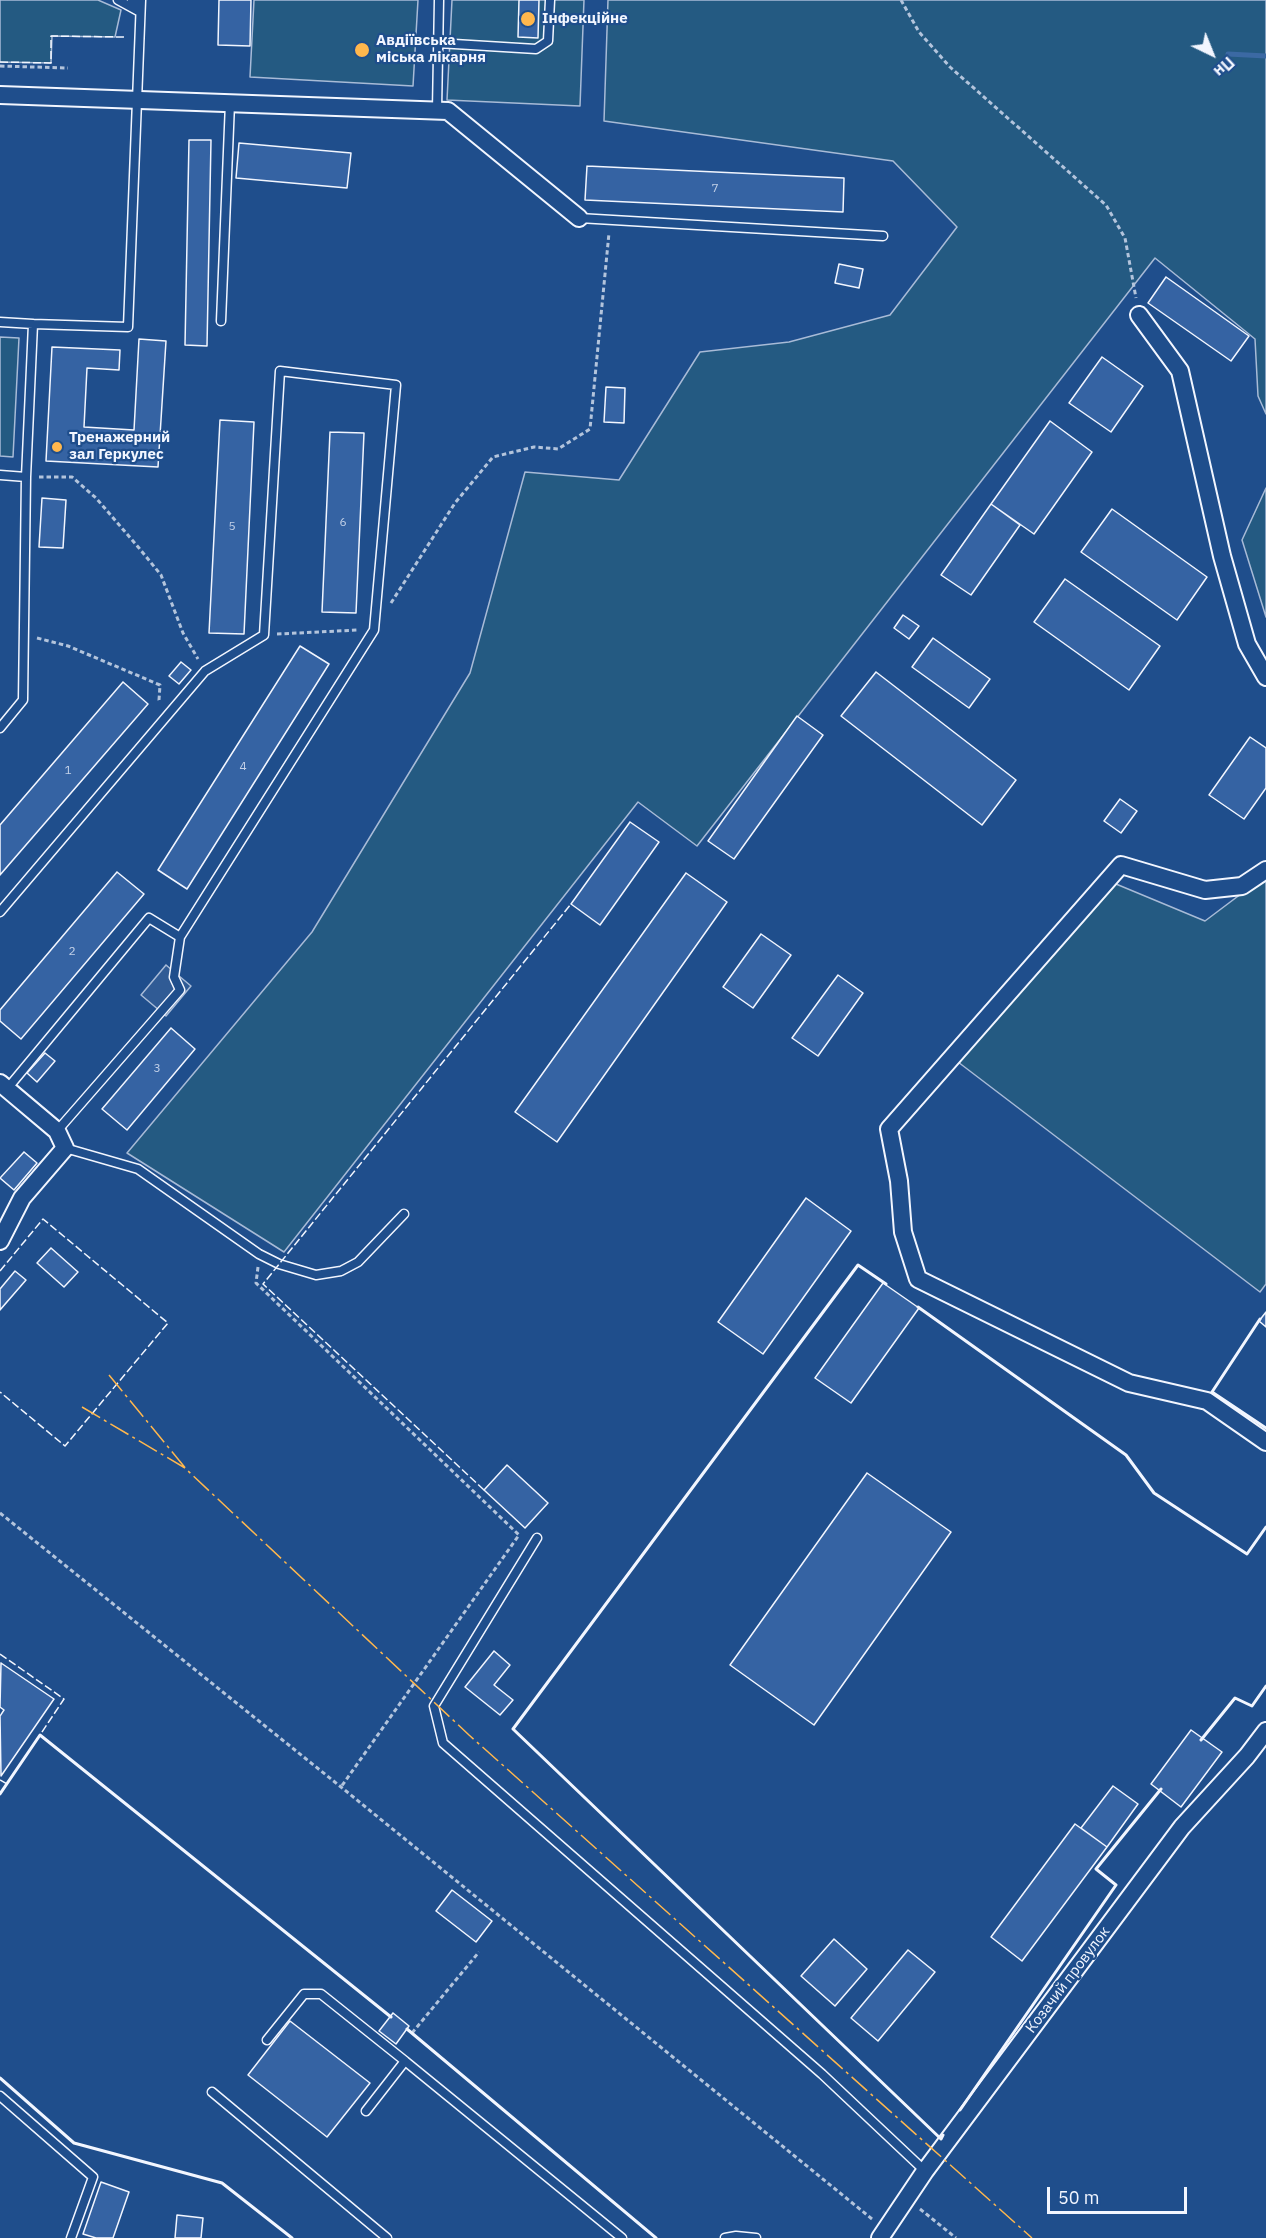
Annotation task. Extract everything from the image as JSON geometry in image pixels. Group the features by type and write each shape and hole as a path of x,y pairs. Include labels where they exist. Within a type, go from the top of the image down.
{"street":[{"path":"0,95 447,111 579,218"},
{"path":"1139,315 1179,371 1247,644 1266,677"},
{"path":"1266,870 1242,886 1205,891 1121,865 890,1129 899,1180 903,1232 918,1279 1129,1383 1207,1401 1266,1442"},
{"path":"1,1236 21,1198 65,1148 57,1131 3,1086"},
{"name":"Козачий провулок","path":"882,2234 925,2171 1182,1827 1248,1756 1266,1731"}],"lane":[{"path":"118,0 140,12"},
{"path":"132,0 140,12"},
{"path":"0,322 128,327 141,0"},
{"path":"437,110 439,0"},
{"path":"438,43 536,49 548,41 550,0"},
{"path":"221,321 230,103"},
{"path":"579,218 883,236"},
{"path":"0,728 23,700 26,477 33,324"},
{"path":"0,912 205,671 264,635 280,371 396,385 374,630 180,937 174,976 180,990 57,1131"},
{"path":"0,475 26,477"},
{"path":"3,1086 149,918 180,937"},
{"path":"65,1148 138,1169 259,1254 279,1264 316,1275 341,1271 358,1262 404,1214"},
{"path":"537,1538 434,1706 443,1743 822,2074 925,2171"},
{"path":"267,2040 304,1994 321,1994 622,2238"},
{"path":"366,2111 405,2061"},
{"path":"212,2092 387,2238"},
{"path":"0,2096 93,2177 71,2238"},
{"path":"725,2238 736,2236 756,2238"}],"path":[{"path":"901,0 919,32 950,67 1106,205 1125,238 1139,315"},
{"path":"0,66 68,68"},
{"path":"389,606 454,503 493,457 534,447 558,449 590,429 610,219"},
{"path":"26,477 72,477 96,498 161,575 183,633 205,671"},
{"path":"264,635 374,630"},
{"path":"23,636 68,646 160,685 159,700 171,711"},
{"path":"259,1254 256,1282 519,1535 341,1787"},
{"path":"0,1514 341,1787 882,2234"},
{"path":"411,2033 479,1952"},
{"path":"908,2198 956,2238"}],"shaded area":[{"path":"0,0 98,0 121,10 115,37 52,36 51,63 0,62"},
{"path":"254,0 418,0 413,86 250,77"},
{"path":"452,0 584,0 580,106 447,100"},
{"path":"608,0 1266,0 1266,414 1258,396 1255,339 1155,258 697,846 638,802 284,1252 127,1153 312,932 470,673 525,472 619,480 700,352 789,342 890,315 957,227 893,161 604,121"},
{"path":"0,337 19,338 13,457 0,456"},
{"path":"1266,488 1266,617 1242,540"},
{"path":"1266,875 1266,1284 1260,1292 958,1062 1116,884 1205,921"},
{"path":"166,965 191,986 166,1016 141,995"}],"building":[{"path":"219,0 251,0 250,46 218,45"},
{"name":"Інфекційне","path":"519,0 539,0 538,38 518,37"},
{"path":"189,140 211,140 207,346 185,345"},
{"path":"239,143 351,153 347,188 236,178"},
{"path":"587,166 844,178 843,212 585,200"},
{"path":"839,264 863,269 859,288 835,283"},
{"path":"1166,277 1249,336 1231,361 1148,303"},
{"path":"139,339 166,341 158,467 46,461 52,347 120,350 119,370 87,368 84,427 134,430"},
{"path":"1102,357 1143,386 1111,432 1069,403"},
{"path":"606,387 625,388 624,423 604,422"},
{"path":"220,420 254,422 244,634 209,633"},
{"path":"1050,421 1092,452 1034,534 991,504"},
{"path":"330,432 364,433 356,613 322,612"},
{"path":"42,498 66,500 63,548 39,547"},
{"path":"991,504 1020,525 971,595 941,575"},
{"path":"1112,509 1207,577 1177,620 1081,552"},
{"path":"1065,579 1160,646 1129,690 1034,622"},
{"path":"903,615 919,626 909,639 894,628"},
{"path":"933,638 990,679 969,708 912,667"},
{"path":"300,646 329,664 187,889 158,870"},
{"path":"181,662 191,670 179,684 169,676"},
{"path":"876,672 1016,780 982,825 841,716"},
{"path":"123,682 148,704 0,875 0,825"},
{"path":"797,716 823,735 734,859 708,841"},
{"path":"1250,737 1266,748 1266,788 1244,819 1209,795"},
{"path":"1120,799 1137,811 1121,833 1104,821"},
{"path":"630,822 659,842 600,925 571,904"},
{"path":"117,872 144,894 21,1039 0,1021 0,1010"},
{"path":"686,873 727,902 557,1142 515,1112"},
{"path":"761,934 791,955 753,1008 723,987"},
{"path":"838,975 863,993 818,1056 792,1038"},
{"path":"171,1028 195,1049 127,1130 102,1109"},
{"path":"45,1053 55,1061 37,1082 27,1073"},
{"path":"24,1152 37,1163 14,1190 0,1178"},
{"path":"806,1198 851,1231 763,1354 718,1322"},
{"path":"51,1248 78,1272 64,1287 37,1263"},
{"path":"15,1271 26,1280 0,1310 0,1289"},
{"path":"883,1283 919,1308 851,1403 815,1378"},
{"path":"1266,1312 1266,1327 1259,1321"},
{"path":"507,1465 548,1503 525,1528 484,1490"},
{"path":"867,1473 951,1532 814,1725 730,1665"},
{"path":"494,1651 510,1665 494,1685 513,1700 500,1715 465,1687"},
{"path":"1,1663 54,1699 1,1776 0,1716 4,1710 0,1707"},
{"path":"1191,1730 1222,1752 1181,1807 1151,1784"},
{"path":"1113,1786 1138,1804 1107,1847 1081,1828"},
{"path":"1075,1824 1107,1847 1022,1961 991,1937"},
{"path":"452,1890 492,1921 476,1942 436,1911"},
{"path":"834,1939 867,1969 835,2006 801,1976"},
{"path":"908,1950 935,1972 878,2041 851,2018"},
{"path":"393,2013 409,2026 396,2044 379,2031"},
{"path":"290,2021 370,2083 327,2137 248,2075"},
{"path":"101,2182 129,2192 113,2238 96,2238 83,2234"},
{"path":"177,2215 203,2218 201,2238 175,2238"}],"waterway":[{"path":"1228,54 1266,56"}],"fence":[{"path":"0,62 51,63 51,36 125,37"},
{"path":"484,1490 263,1284 571,904"},
{"path":"0,1271 43,1219 168,1323 65,1446 0,1392"},
{"path":"0,1654 64,1699 40,1735"},
{"path":"0,1780 7,1784"}],"wall":[{"path":"886,1284 858,1265 513,1729 941,2139 943,2135"},
{"path":"918,1307 1126,1455 1154,1493 1247,1554 1266,1527"},
{"path":"1260,1319 1212,1392 1266,1428"},
{"path":"1201,1740 1235,1698 1252,1706 1266,1686"},
{"path":"0,1794 40,1735 391,2017"},
{"path":"960,2110 1116,1885 1096,1869 1161,1789"},
{"path":"407,2029 656,2238"},
{"path":"0,2078 74,2143 222,2183 292,2238"}],"power":[{"path":"109,1375 187,1470 469,1735 1032,2238"},
{"path":"82,1407 185,1468"}],"place":[{"name":"Інфекційне","path":"528,19"},
{"name":"Авдіївська міська лікарня","path":"362,50"},
{"name":"Тренажерний зал Геркулес","path":"57,447"}]}
